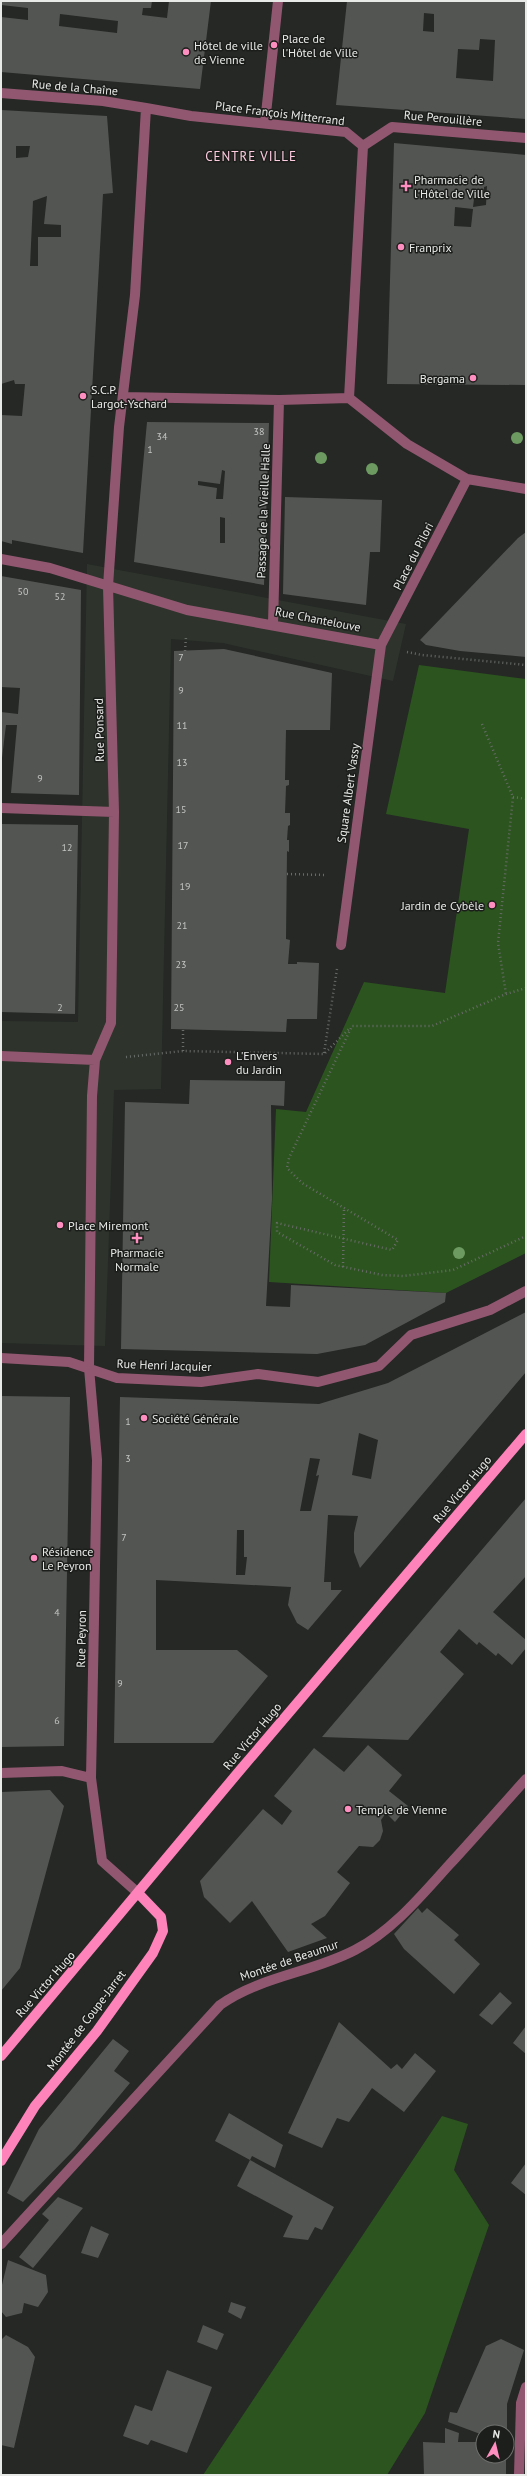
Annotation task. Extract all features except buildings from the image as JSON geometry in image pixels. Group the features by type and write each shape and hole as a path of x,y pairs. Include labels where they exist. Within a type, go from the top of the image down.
{"main road":[{"name":"Rue Victor Hugo","path":"1,2056 526,1434"},
{"name":"Montée de Coupe-Jarret","path":"1,2161 35,2106 97,2031 153,1953 163,1931 161,1917 138,1893"}],"street":[{"path":"265,123 278,1"},
{"name":"Rue de la Chaîne","path":"1,93 103,101 146,108"},
{"path":"146,108 135,295 123,397 279,400 349,398 407,444 467,479 526,489"},
{"name":"Place François Mitterrand","path":"146,108 191,116 346,132 363,146"},
{"name":"Rue Perouillère","path":"363,146 392,127 526,138"},
{"path":"349,398 363,146"},
{"name":"Rue Ponsard","path":"95,1060 111,1024 114,812 108,586 119,427 123,397"},
{"name":"Passage de la Vieille Halle","path":"273,624 279,400"},
{"name":"Place du Pilori","path":"382,645 467,479"},
{"name":"Rue Chantelouve","path":"1,559 50,568 187,610 273,624 382,645"},
{"name":"Square Albert Vassy","path":"341,945 382,645"},
{"path":"1,808 114,812"},
{"path":"1,1056 95,1060 92,1096 90,1368 70,1362 1,1358"},
{"name":"Rue Henri Jacquier","path":"90,1368 117,1378 201,1382 258,1374 318,1382 379,1366 411,1334 490,1310 526,1291"},
{"name":"Rue Peyron","path":"90,1368 97,1460 91,1778 102,1861 138,1893"},
{"path":"1,1773 62,1771 91,1778"},
{"name":"Montée de Beaumur","path":"1,2244 220,2005 239,1992 354,1951 376,1938 428,1888 526,1779"},
{"path":"519,2475 521,2403 526,2387"}],"path":[{"path":"382,645 422,656 526,665"},
{"path":"482,724 513,797 498,943 506,994"},
{"path":"513,797 526,799"},
{"path":"287,874 350,875"},
{"path":"324,1054 341,945"},
{"path":"111,1024 120,1058 183,1051 324,1054 352,1026 432,1026 506,994 526,988"},
{"path":"352,1026 289,1158 287,1168 302,1183 398,1240 392,1250 277,1222 277,1232 305,1250 343,1267 382,1275 403,1276 453,1270 526,1236"},
{"path":"183,1051 184,1030"},
{"path":"343,1267 345,1239 344,1207"}],"shaded area":[{"path":"87,564 406,624 393,681 223,643 171,639 161,1089 114,1090 105,1346 1,1343 1,1021 78,1022"}],"green space":[{"name":"Jardin de Cybèle","path":"419,665 526,679 526,1253 446,1293 269,1282 276,1109 306,1112 364,982 445,993 469,829 386,814"},
{"path":"442,2116 468,2124 454,2170 489,2225 425,2413 387,2475 203,2475"}],"place":[{"name":"Place de l'Hôtel de Ville","path":"274,45"},
{"name":"Hôtel de ville de Vienne","path":"186,52"},
{"name":"Pharmacie de l'Hôtel de Ville","path":"406,186"},
{"name":"Franprix","path":"401,247"},
{"name":"Bergama","path":"473,378"},
{"name":"S.C.P. Largot-Yschard","path":"83,396"},
{"name":"Jardin de Cybèle","path":"492,905"},
{"name":"L'Envers du Jardin","path":"228,1062"},
{"name":"Place Miremont","path":"60,1225"},
{"name":"Pharmacie Normale","path":"137,1238"},
{"name":"Société Générale","path":"144,1418"},
{"name":"Résidence Le Peyron","path":"34,1558"},
{"name":"Temple de Vienne","path":"348,1809"}],"district":[{"name":"CENTRE VILLE","path":"251,156"}]}
